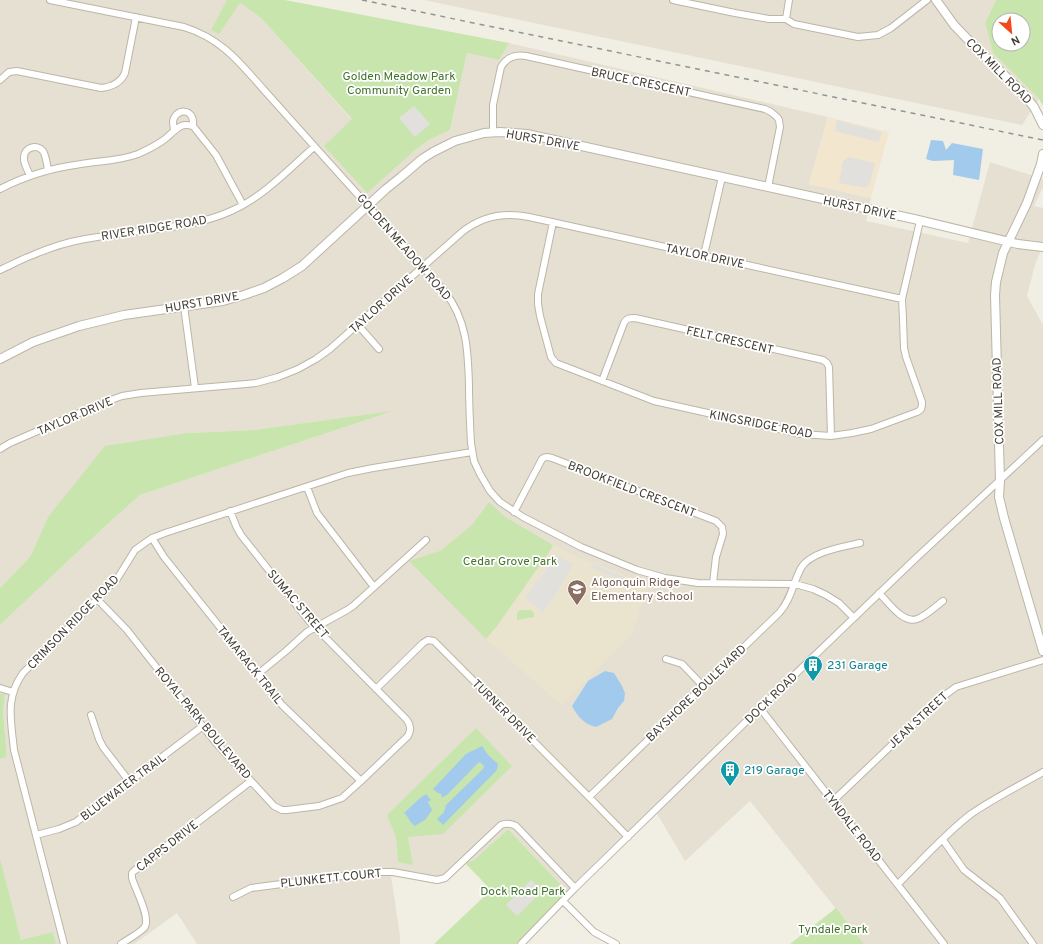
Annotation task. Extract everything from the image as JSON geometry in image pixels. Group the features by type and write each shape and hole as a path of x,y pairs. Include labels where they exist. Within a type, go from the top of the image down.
{"street":[{"name":"GOLDEN MEADOW ROAD","path":"50,0 194,30 213,40 234,57 423,266 448,296 463,327 468,352 472,452 478,470 486,485 495,497 514,512 580,548 644,573 698,583 795,584 826,595 839,603 854,618"},
{"path":"673,0 769,19 786,19 794,24 858,37 878,35 891,28 927,0"},
{"path":"786,19 788,0"},
{"name":"COX MILL ROAD","path":"936,0 954,25 976,50 1021,91 1034,107 1043,125"},
{"path":"0,80 9,72 17,71 102,88 111,86 121,80 125,72 136,17"},
{"name":"BRUCE CRESCENT","path":"493,132 493,105 501,67 512,57 520,55 768,110 777,117 780,127 768,187"},
{"path":"174,131 174,117 182,112 190,114 194,120 193,126"},
{"path":"0,189 48,170 81,164 118,160 129,157 158,144 174,131 186,125 193,126 216,155 243,205"},
{"name":"HURST DRIVE","path":"0,359 33,342 78,326 124,315 233,299 273,284 302,266 368,205 416,164 433,152 462,139 493,132 527,134 1027,246 1043,247"},
{"path":"30,176 23,158 28,149 33,147 37,147 44,152 48,170"},
{"name":"RIVER RIDGE ROAD","path":"0,270 34,254 65,244 97,237 196,223 225,214 243,205 269,187 314,147"},
{"name":"COX MILL ROAD","path":"1043,154 1041,164 1027,203 1003,252 995,289 1000,481 999,497 1043,651"},
{"path":"704,255 722,177"},
{"name":"TAYLOR DRIVE","path":"0,449 10,443 122,396 141,393 251,384 289,373 324,354 465,229 485,219 504,215 529,217 553,222 902,300"},
{"name":"KINGSRIDGE ROAD","path":"553,222 538,294 539,311 550,357 556,363 654,401 801,434 830,436 871,429 921,410 922,402 906,358 903,336 902,300 920,221"},
{"path":"184,306 195,388"},
{"name":"FELT CRESCENT","path":"602,381 624,323 630,318 823,360 830,367 830,436"},
{"path":"358,325 379,349"},
{"name":"DOCK ROAD","path":"521,944 575,888 879,593 1043,440"},
{"name":"CRIMSON RIDGE ROAD","path":"64,944 14,750 11,708 13,692 20,678 30,666 117,579 135,550 152,538 336,476 359,470 472,452"},
{"name":"BROOKFIELD CRESCENT","path":"514,512 542,459 544,457 552,458 716,521 723,530 723,534 716,557 713,583"},
{"path":"307,487 317,513 374,587"},
{"name":"SUMAC STREET","path":"230,511 241,535 300,610 376,689"},
{"name":"TAMARACK TRAIL","path":"152,538 164,557 286,710 361,781"},
{"path":"258,674 307,632 347,610 426,540"},
{"name":"BAYSHORE BOULEVARD","path":"589,797 779,613 787,603 800,569 804,564 822,553 860,543"},
{"path":"879,593 902,616 910,620 918,619 943,601"},
{"name":"ROYAL PARK BOULEVARD","path":"97,599 127,630 220,747 274,806 282,810 319,806 342,798 408,736 410,732 410,724 376,689"},
{"name":"TURNER DRIVE","path":"376,689 423,643 428,640 434,641 628,838"},
{"path":"666,659 682,664 703,686"},
{"name":"JEAN STREET","path":"833,801 941,698 956,687 1043,660"},
{"path":"0,688 13,692"},
{"name":"TYNDALE ROAD","path":"760,708 944,944"},
{"path":"91,715 103,747 129,782"},
{"name":"BLUEWATER TRAIL","path":"36,836 76,822 203,726"},
{"path":"898,884 942,840 972,814 1043,772"},
{"name":"CAPPS DRIVE","path":"121,944 143,929 146,924 146,916 132,878 132,873 251,781"},
{"name":"PLUNKETT COURT","path":"233,897 251,888 373,872 394,872 437,880 444,878 500,825 508,823 516,826 575,888"},
{"path":"942,840 964,870 1000,898 1033,944"},
{"path":"563,901 594,932 616,944"}],"shaded area":[{"path":"0,0 238,0 261,18 352,120 409,155 429,140 450,130 467,53 499,60 509,43 828,117 809,184 871,198 866,221 968,243 990,162 1043,179 1043,187 1034,206 1043,208 1043,245 1035,265 1027,296 1043,325 1043,944 864,944 750,801 685,861 653,807 567,891 508,829 474,860 465,863 443,883 435,884 391,876 400,944 197,944 177,913 134,944 56,944 53,932 21,941 0,858 0,759 7,757 3,711 5,695 0,694 0,625 140,495 390,412 254,430 188,433 48,517 30,557 0,588"},
{"path":"424,0 996,0 985,23 991,46 991,52 993,52 1039,99 1022,125"},
{"path":"414,106 430,124 415,137 399,118"},
{"path":"828,117 889,132 871,198 809,184"},
{"path":"837,120 882,132 879,142 835,131"},
{"path":"849,157 875,163 870,183 866,188 839,183 843,161"},
{"name":"Algonquin Ridge Elementary School","path":"553,545 575,556 649,585 631,636 562,705 486,639 497,626"},
{"path":"557,555 573,564 558,591 543,613 525,598"},
{"path":"592,564 624,577 623,581 591,568"},
{"path":"531,880 542,891 517,916 506,905"}],"green space":[{"name":"Golden Meadow Park Community Garden","path":"227,0 285,0 509,43 499,60 467,53 450,130 429,140 414,151 367,193 324,146 352,119 261,18 240,3 219,34 211,30"},
{"path":"996,0 1043,0 1043,106 1039,99 993,52 1031,52 1031,12 991,12 991,46 985,23"},
{"path":"393,411 140,495 0,625 0,588 30,557 48,517 105,446 188,433 254,430"},
{"name":"Cedar Grove Park","path":"489,502 505,517 553,545 497,626 486,639 409,561 440,551 472,525"},
{"path":"520,610 531,610 534,613 534,617 517,620 517,613"},
{"path":"0,694 5,694 3,711 7,757 0,759"},
{"path":"476,728 512,766 443,834 408,837 413,865 398,862 396,837 387,815"},
{"name":"Dock Road Park","path":"508,829 567,891 566,894 516,944 434,944 491,890 465,863 474,860"},
{"path":"0,858 21,940 53,932 56,944 0,944"},
{"name":"Tyndale Park","path":"836,908 864,944 790,944"}],"water":[{"path":"931,140 943,141 946,150 952,143 983,149 979,180 953,175 954,160 933,161 926,159"},
{"path":"605,671 614,673 625,693 624,701 612,719 596,727 582,720 572,706 588,681"},
{"path":"482,746 488,755 498,764 497,770 443,825 437,819 444,812 446,805 483,769 484,766 480,762 478,763 448,794 442,798 441,794 433,789 466,754"},
{"path":"426,794 431,800 428,802 432,810 426,819 415,826 404,813"}],"railway":[{"path":"362,0 1043,140"}],"place":[{"name":"Algonquin Ridge Elementary School","path":"577,606"},
{"name":"231 Garage","path":"813,682"},
{"name":"219 Garage","path":"730,787"}]}
